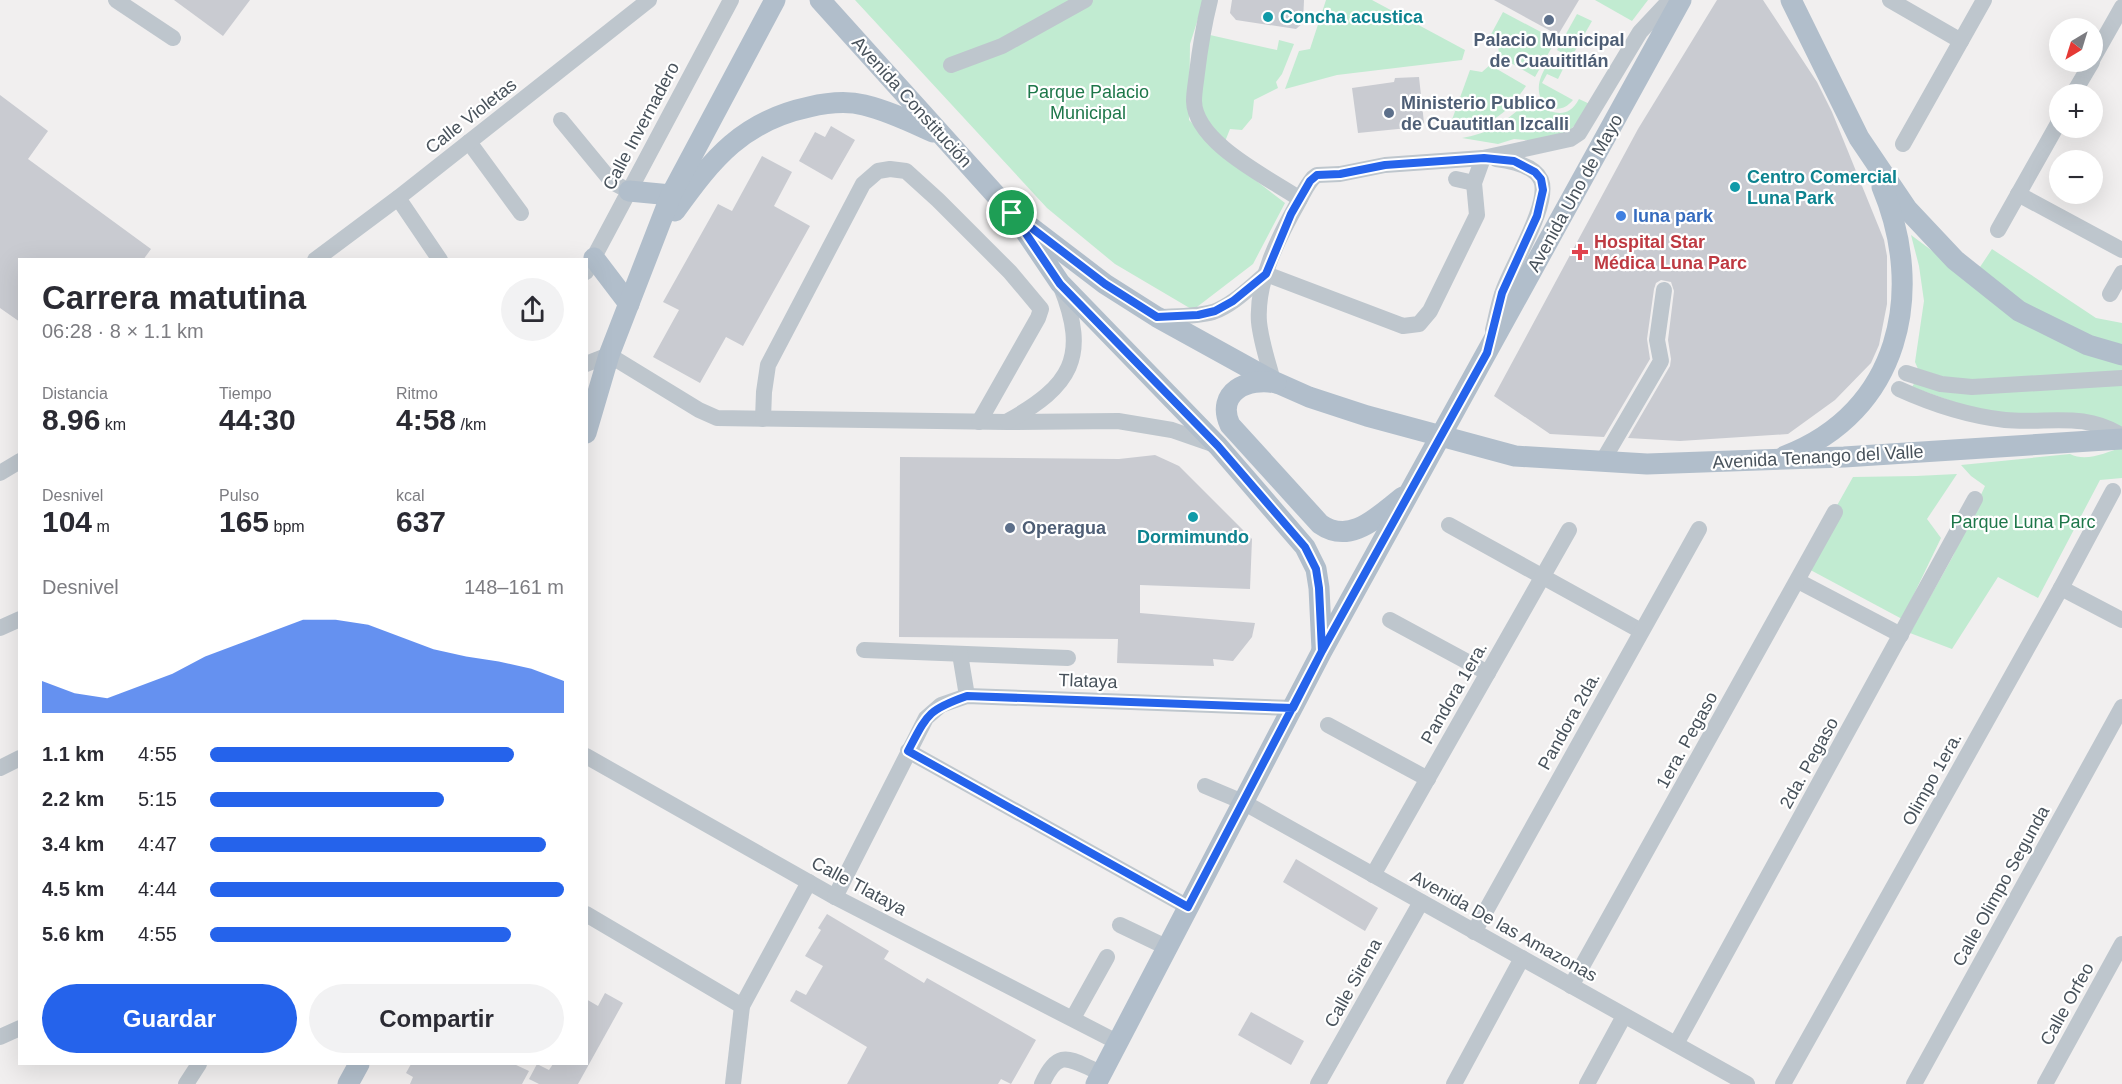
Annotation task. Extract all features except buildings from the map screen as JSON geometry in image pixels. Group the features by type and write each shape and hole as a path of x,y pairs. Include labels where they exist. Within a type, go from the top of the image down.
{"main road":[{"path":"588,426 609,355 671,195 775,0"},
{"name":"Avenida Constitución","path":"820,0 1012,213 1105,284 1157,317 1277,383 1309,397 1367,416 1515,456"},
{"name":"Avenida Uno de Mayo","path":"1098,1078 1322,651 1681,0"},
{"path":"1770,461 1821,438 1851,414 1875,384 1893,350 1904,283 1899,240 1884,191 1791,0"},
{"path":"654,241 704,170 729,146 757,125 791,111 824,104 862,105 900,116 942,137"},
{"path":"1859,138 1907,209 1955,260 2019,311 2088,345 2122,355"},
{"path":"629,190 671,195"},
{"path":"1012,213 1060,284 1218,446 1305,547 1316,569 1322,651"},
{"path":"590,265 629,304"},
{"path":"1277,383 1264,381 1238,388 1228,402 1228,420 1230,425 1320,524 1338,532 1358,530 1408,493"},
{"name":"Avenida Tenango del Valle","path":"1515,456 1647,464 1770,461 2122,438"},
{"path":"348,1084 358,1065"}],"street":[{"path":"116,0 173,38"},
{"name":"Calle Violetas","path":"318,258 398,198 649,0"},
{"name":"Calle Invernadero","path":"590,265 731,0"},
{"path":"951,65 1002,46 1085,0"},
{"path":"1210,0 1202,35 1194,102 1198,117 1204,129 1224,150 1300,199"},
{"path":"1277,383 1259,324 1259,306 1266,274 1276,246 1310,181 1317,175 1340,174 1385,165 1484,158 1570,139 1579,133 1640,32 1670,0"},
{"path":"1890,0 1961,41"},
{"path":"1903,144 1984,0"},
{"path":"2103,41 2122,7"},
{"path":"561,120 612,182 629,190"},
{"path":"1998,230 2050,138"},
{"path":"469,142 520,213"},
{"path":"1266,274 1403,326 1419,324 1430,311 1478,215 1474,183 1484,158"},
{"path":"1484,158 1514,161 1535,172 1541,179 1543,190 1537,216 1502,293 1487,353"},
{"path":"763,419 768,365 863,184 878,171 890,169 906,171 938,200 1010,272 1041,309 980,422"},
{"path":"1456,179 1474,183"},
{"path":"2018,194 2122,250"},
{"path":"398,198 440,258"},
{"path":"2110,294 2122,273"},
{"path":"1157,317 1198,315 1215,311 1233,301 1266,274"},
{"path":"1007,422 1056,389 1065,376 1072,358 1074,325 1060,284"},
{"path":"1602,462 1661,361 1657,340 1664,291"},
{"path":"588,363 609,355 699,410 717,418 980,422 1118,421 1172,430 1218,446"},
{"path":"2122,378 1972,387 1903,381 1934,403 1983,417 2031,421 2070,419 2085,421 2100,424 2122,438"},
{"path":"0,473 18,462"},
{"name":"Olimpo 1era.","path":"1783,1084 2113,491"},
{"name":"2da. Pegaso","path":"1676,1044 1975,499"},
{"name":"1era. Pegaso","path":"1571,986 1835,512"},
{"path":"1449,525 1641,631"},
{"name":"Pandora 2da.","path":"1474,932 1700,529"},
{"name":"Pandora 1era.","path":"1373,875 1569,530"},
{"path":"1798,581 1901,635"},
{"path":"2061,588 2122,620"},
{"path":"0,628 18,620"},
{"path":"1390,620 1488,673"},
{"path":"864,650 1068,658"},
{"path":"960,654 967,696"},
{"name":"Tlataya","path":"835,897 926,718 941,705 967,696 1293,708"},
{"name":"Calle Olimpo Segunda","path":"1914,1084 2122,707"},
{"path":"1328,724 1428,778"},
{"path":"908,751 1188,907"},
{"name":"Calle Tlataya","path":"588,757 835,897 1117,1042"},
{"path":"0,768 18,759"},
{"name":"Avenida De las Amazonas","path":"1205,786 1243,802 1676,1044 1723,1078 1747,1084"},
{"path":"733,1084 742,1006 809,882"},
{"name":"Calle Sirena","path":"1318,1084 1421,902"},
{"path":"588,915 742,1006"},
{"path":"1120,924 1166,947"},
{"name":"Calle Orfeo","path":"2046,1084 2122,944"},
{"path":"1073,1018 1107,957"},
{"path":"1454,1084 1522,958"},
{"path":"1587,1084 1624,1016"},
{"path":"0,1037 18,1029"},
{"path":"1042,1084 1049,1068 1056,1060 1066,1058 1098,1078"},
{"path":"188,1083 198,1065"}],"green space":[{"name":"Parque Palacio Municipal","path":"855,0 1204,0 1190,44 1189,120 1228,159 1285,203 1253,264 1193,310 1115,264 1047,208"},
{"path":"1326,0 1372,0 1465,50 1462,60 1337,75 1285,89 1299,51 1310,49"},
{"path":"1595,0 1648,0 1632,21"},
{"path":"1503,12 1556,40 1535,77 1499,56 1498,43 1489,38"},
{"path":"1577,14 1592,21 1571,58 1557,50"},
{"path":"1210,35 1277,50 1279,40 1294,44 1282,74 1276,82 1278,88 1254,100 1252,118 1242,130 1230,129 1224,144 1198,105"},
{"path":"1553,55 1566,63 1558,79 1547,74 1542,83 1573,100 1559,109 1543,104 1539,90 1540,78"},
{"path":"1490,65 1526,86 1510,106 1494,119 1474,126 1449,128 1470,70 1482,72"},
{"path":"1579,99 1594,106 1564,136 1540,141 1514,139 1498,144 1462,138 1480,134 1495,127 1522,106 1560,113 1567,112"},
{"path":"1911,235 1966,276 2122,361 2122,373 1954,380 1918,369 1915,362 1924,301 1919,266"},
{"path":"1992,249 2096,318 2122,323 2122,351 2019,308 1976,273"},
{"path":"1915,382 2122,382 2122,429 1985,413 1912,387"},
{"name":"Parque Luna Parc","path":"2122,447 2122,478 2100,480 2038,598 1998,577 1952,649 1910,633 1953,556 1985,486 1961,465 2070,454 2089,457"},
{"name":"Parque Luna Parc","path":"1957,474 1927,519 1941,538 1902,619 1803,566 1853,477"}],"place":[{"name":"Concha acustica","path":"1268,17"},
{"name":"Palacio Municipal de Cuauititlán","path":"1549,20"},
{"name":"Ministerio Publico de Cuautitlan Izcalli","path":"1389,113"},
{"name":"Centro Comercial Luna Park","path":"1735,187"},
{"name":"luna park","path":"1621,216"},
{"name":"Hospital Star Médica Luna Parc","path":"1580,252"},
{"name":"Dormimundo","path":"1193,517"},
{"name":"Operagua","path":"1010,528"}],"route":[{"path":"1012,213 1060,284 1218,446 1305,547 1316,569 1322,651 1293,708 967,696 941,705 926,718 908,751 1188,907 1293,708 1322,651 1487,353 1502,293 1537,216 1543,190 1541,179 1535,172 1514,161 1484,158 1385,165 1340,174 1317,175 1310,181 1291,214 1266,274 1233,301 1215,311 1198,315 1157,317 1105,284 1012,213"}]}
